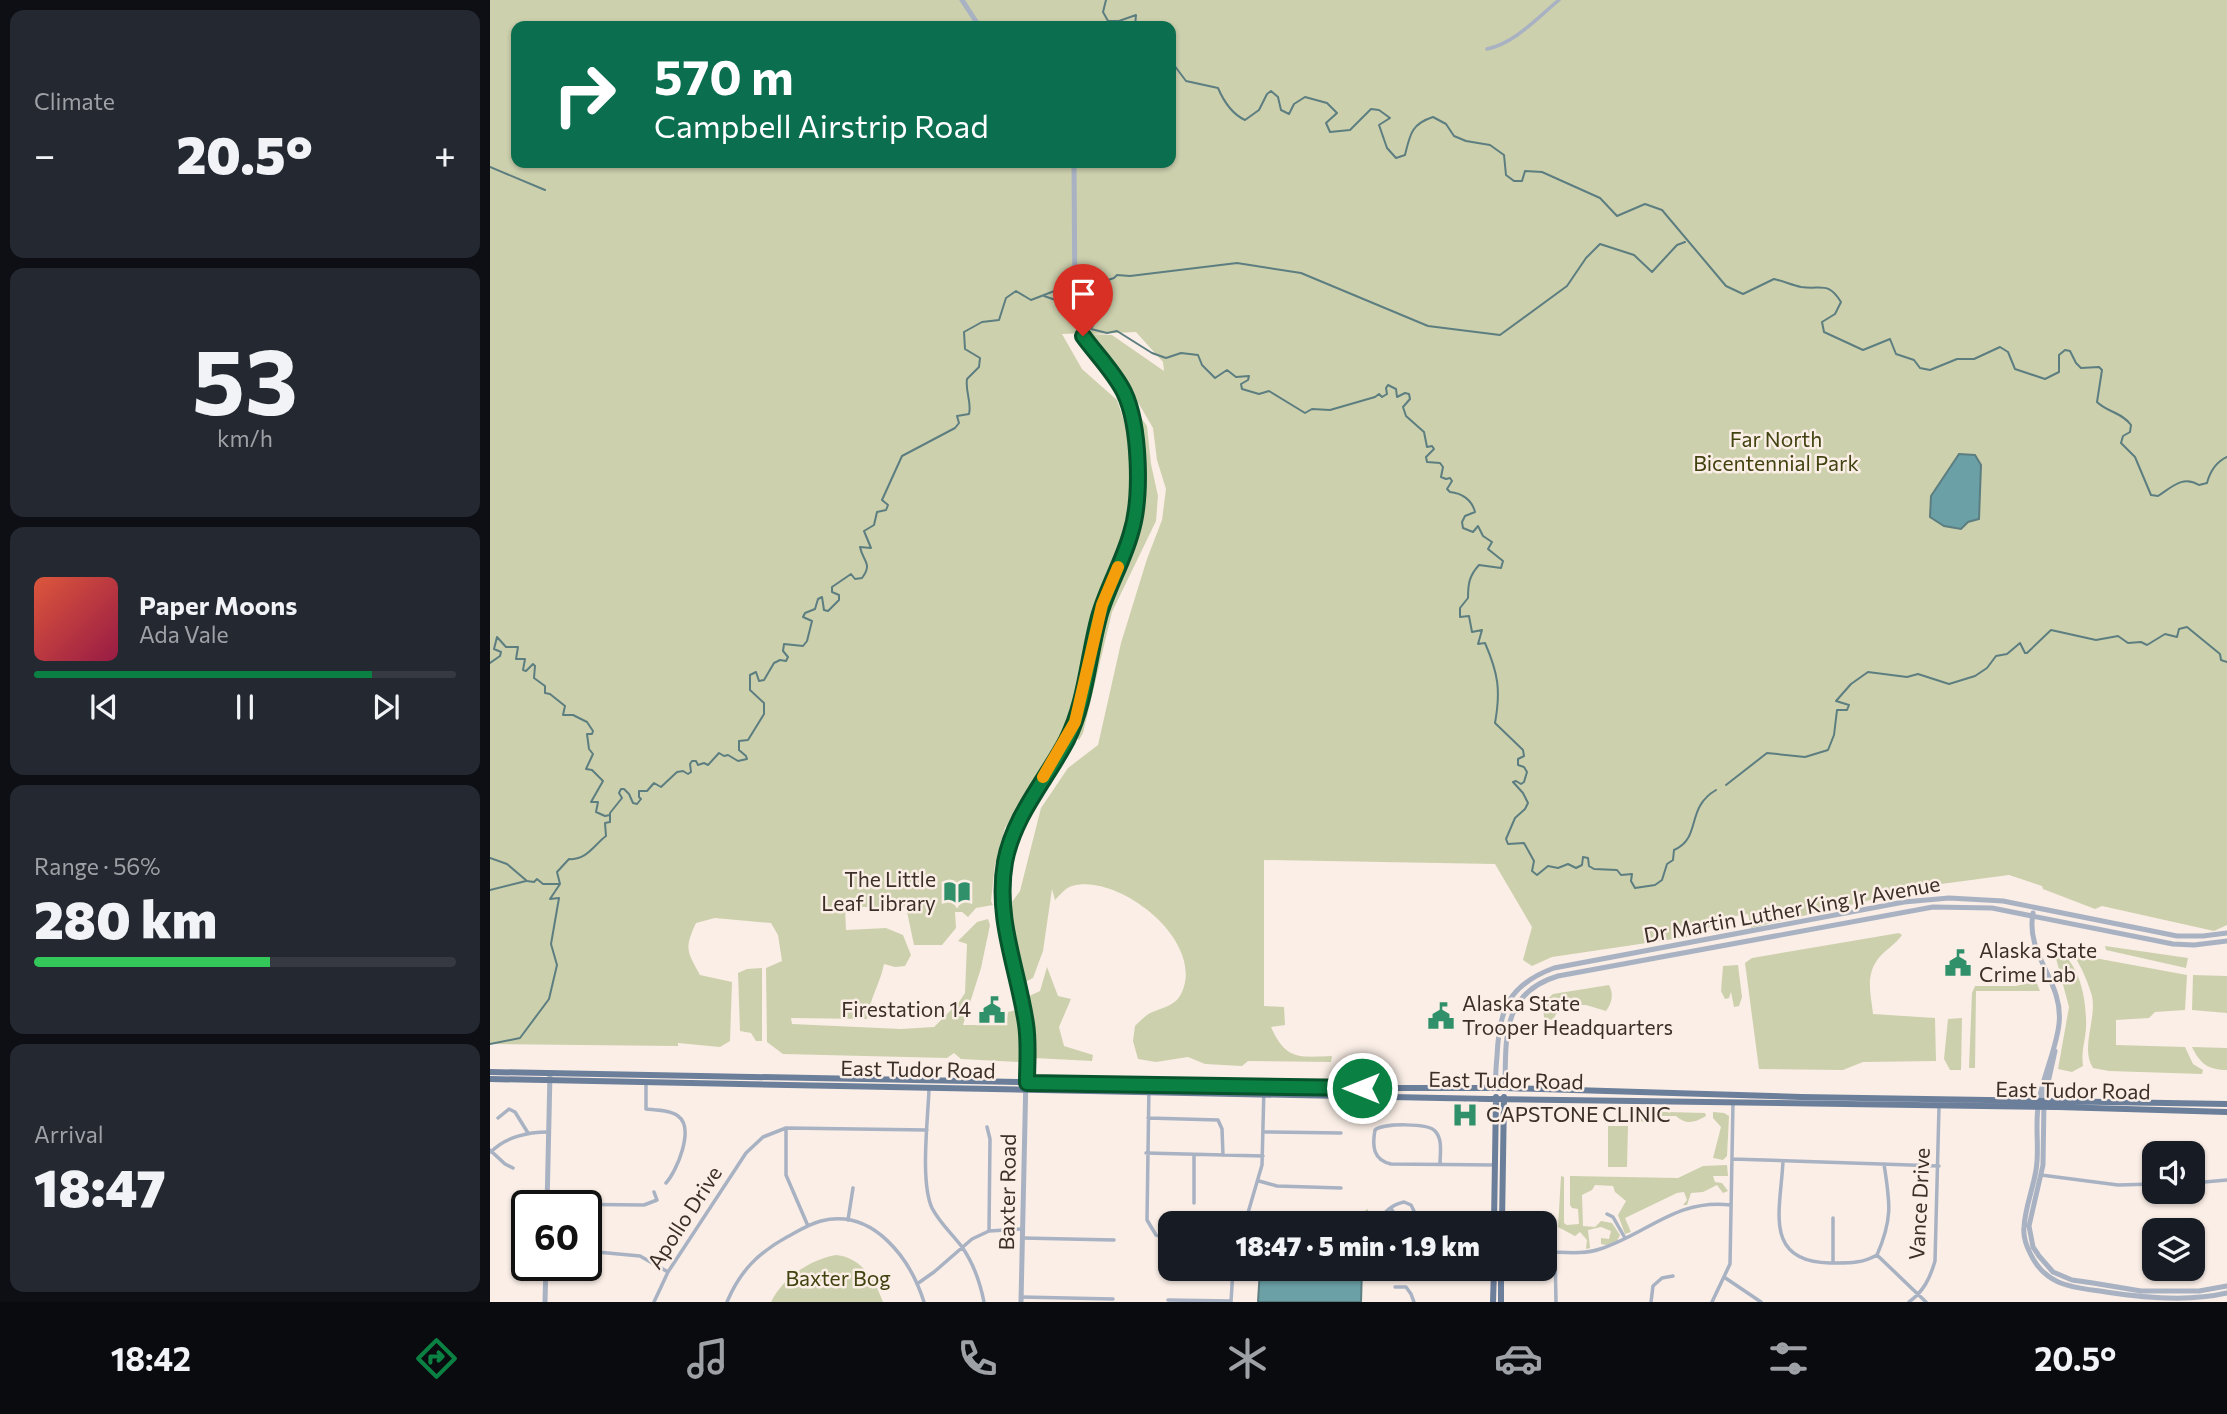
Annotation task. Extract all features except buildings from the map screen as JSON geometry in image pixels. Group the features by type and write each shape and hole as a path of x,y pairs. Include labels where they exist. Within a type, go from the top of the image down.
{"main road":[{"name":"East Tudor Road","path":"490,1072 646,1079 1264,1090 1496,1099 1733,1103 2227,1104"},
{"name":"East Tudor Road","path":"490,1079 550,1076"},
{"path":"1494,1211 1496,1088"},
{"name":"East Tudor Road","path":"1264,1090 1505,1088 1939,1103"},
{"path":"1502,1211 1505,1088"},
{"name":"East Tudor Road","path":"2041,1104 2227,1112"},
{"path":"1493,1302 1494,1281"},
{"path":"1501,1302 1502,1281"}],"street":[{"path":"962,0 976,21"},
{"path":"1487,49 1514,37 1559,0"},
{"name":"Baxter Road","path":"1021,1299 1027,1030 1002,910 1005,864 1018,821 1075,722 1102,605 1132,531 1139,481 1127,401 1116,379 1083,336 1075,312 1074,168"},
{"name":"Dr Martin Luther King Jr Avenue","path":"1496,1088 1497,1033 1508,1000 1529,978 1554,968 1904,902 1948,898 1981,898 2035,906 2177,936 2227,933"},
{"path":"1940,907 1945,901 1981,898"},
{"path":"2035,906 2031,936 2058,1002 2057,1034 2041,1104 2038,1175 2030,1219 2030,1238 2039,1256 2053,1272 2072,1280 2141,1291 2199,1291 2227,1286"},
{"name":"Dr Martin Luther King Jr Avenue","path":"1505,1088 1508,1023 1521,997 1545,980 1571,973 1902,911 1940,907 1992,908 2173,944 2194,945 2227,941"},
{"path":"547,1190 550,1076"},
{"path":"646,1079 646,1109 676,1113 682,1119 685,1132 674,1175 666,1183"},
{"path":"929,1084 927,1191 934,1211 962,1247 976,1272 984,1302"},
{"path":"1149,1088 1147,1220 1158,1236"},
{"path":"1249,1211 1259,1181 1263,1156 1264,1090"},
{"path":"1712,1302 1730,1264 1733,1094"},
{"name":"Vance Drive","path":"1909,1302 1919,1295 1929,1279 1935,1261 1939,1103"},
{"path":"498,1118 509,1109 515,1112 528,1133"},
{"path":"1148,1118 1218,1120 1222,1129 1223,1155"},
{"path":"1440,1164 1440,1141 1436,1131 1425,1126 1379,1127 1374,1134 1374,1149 1379,1159 1388,1164 1496,1165"},
{"path":"987,1127 990,1139 989,1231"},
{"path":"808,1226 786,1174 786,1128 927,1130"},
{"name":"Apollo Drive","path":"654,1302 668,1272 746,1153 763,1137 786,1128"},
{"path":"513,1168 491,1151 503,1142 528,1133 548,1132"},
{"path":"1264,1132 1341,1133"},
{"path":"1146,1153 1263,1156"},
{"path":"1194,1155 1194,1203"},
{"path":"1732,1159 1938,1166"},
{"path":"1783,1161 1779,1225 1783,1241 1791,1254 1802,1259 1833,1263 1857,1263 1877,1255 1888,1230 1890,1205 1884,1164"},
{"path":"2038,1175 2118,1185 2142,1184"},
{"path":"2038,1175 2025,1221 2025,1238 2033,1260 2049,1278 2070,1286 2141,1297 2200,1298 2227,1293"},
{"path":"2205,1182 2227,1180"},
{"path":"1259,1181 1277,1186 1341,1188"},
{"path":"848,1220 853,1188"},
{"path":"602,1205 644,1205 657,1200 654,1192"},
{"path":"1388,1211 1402,1202 1409,1203 1413,1211"},
{"path":"1557,1252 1599,1250 1686,1208 1712,1203 1731,1205"},
{"path":"1607,1214 1613,1217 1625,1238"},
{"path":"1833,1218 1833,1263"},
{"path":"727,1302 738,1278 751,1262 769,1248 822,1221 848,1220 874,1229 887,1239 917,1284 924,1302"},
{"path":"917,1284 972,1239 989,1231 1022,1229"},
{"path":"1022,1238 1114,1240"},
{"path":"602,1252 640,1256 668,1272"},
{"path":"1877,1255 1926,1302"},
{"path":"1651,1302 1653,1286 1662,1278 1673,1276"},
{"path":"1724,1277 1761,1302"},
{"path":"545,1302 546,1281"},
{"path":"1168,1300 1231,1301 1232,1281"},
{"path":"1556,1281 1556,1302"},
{"path":"1395,1287 1406,1287 1414,1302"},
{"path":"1021,1299 1113,1299"}],"green space":[{"name":"Far North Bicentennial Park","path":"490,0 2227,0 2227,925 2214,931 2102,906 2095,909 2009,875 1926,886 1927,891 1884,897 1751,928 1748,914 1718,919 1701,935 1552,957 1532,966 1523,960 1532,927 1495,864 1264,860 1264,1006 1284,1007 1285,1025 1271,1027 1282,1046 1295,1055 1332,1056 1331,1062 1248,1061 1242,1066 1205,1064 1188,1057 1156,1062 1138,1059 1133,1041 1135,1026 1147,1015 1175,1001 1182,992 1186,972 1181,952 1169,932 1133,900 1112,890 1091,885 1072,886 1055,900 1052,889 1043,951 1033,978 1025,982 1009,906 1020,891 1041,808 1068,768 1098,745 1121,643 1162,520 1166,489 1157,460 1153,428 1119,370 1091,333 1062,334 1082,369 1117,400 1132,445 1133,490 1119,552 1096,611 1077,706 1005,828 995,864 991,901 993,905 976,908 968,917 962,912 955,912 956,928 942,945 914,945 906,907 845,907 846,930 886,928 903,935 911,955 905,966 884,964 867,1019 791,1018 792,1024 901,1029 934,1027 965,993 967,944 958,941 977,922 988,919 990,925 981,968 963,1025 1006,1025 1008,1012 1017,1010 1021,1026 1019,1062 961,1059 954,1053 947,1058 783,1054 767,1042 766,968 782,961 778,935 771,923 715,918 696,923 689,950 700,975 732,982 730,1041 720,1047 678,1043 678,1046 490,1044","holes":["1136,332 1163,362 1164,371 1112,335 1092,334"]},
{"path":"1142,419 1147,426 1158,496 1156,521 1112,612 1083,733 1079,740 1076,737 1081,727 1110,597 1130,556 1142,497 1144,475 1136,422"},
{"path":"1899,933 1902,935 1878,959 1871,972 1873,1014 1935,1018 1936,1061 1863,1062 1843,1070 1759,1069 1745,963 1752,958"},
{"path":"2105,946 2188,958 2186,968 2106,950"},
{"path":"2053,947 2070,961 2076,971 2085,1005 2083,1066 2072,1072 2058,1069 2069,1007"},
{"path":"2073,954 2187,975 2185,1010 2155,1012 2149,1018 2116,1020 2116,1045 2185,1047 2193,1064 2203,1070 2202,1074 2109,1071 2093,1068 2088,1052 2092,996"},
{"path":"1738,965 1742,997 1739,1006 1734,1007 1731,992 1729,998 1725,999 1721,991 1723,966"},
{"path":"1047,967 1058,996 1071,999 1059,1027 1064,1046 1093,1055 1092,1061 1034,1058 1034,1027 1027,997 1040,991"},
{"path":"762,968 762,1041 756,1041 751,1033 740,1031 738,973"},
{"path":"2193,975 2227,976 2227,1013 2192,1010"},
{"path":"2036,981 2040,991 1976,991 1975,1068 1969,1068 1972,993 1975,986 2016,986"},
{"path":"1609,985 1612,998 1606,1011 1586,1005 1561,1005 1553,1020 1544,1018 1543,1003 1553,994"},
{"path":"1962,1018 1961,1070 1950,1070 1944,1059 1948,1019"},
{"path":"2192,1047 2227,1048 2227,1070 2206,1065"},
{"path":"1629,1111 1705,1113 1706,1116 1690,1122 1676,1116 1656,1116 1654,1121 1644,1122 1632,1119"},
{"path":"1713,1112 1729,1116 1727,1156 1723,1160 1713,1158 1721,1127 1713,1118"},
{"path":"1608,1126 1628,1126 1627,1167 1608,1167"},
{"path":"1727,1165 1728,1176 1713,1176 1715,1182 1722,1183 1728,1191 1723,1193 1717,1185 1703,1192 1691,1193 1687,1205 1683,1205 1687,1200 1684,1192 1677,1193 1625,1218 1631,1232 1625,1234 1618,1215 1626,1201 1615,1192 1613,1186 1595,1185 1592,1190 1582,1195 1583,1226 1595,1227 1601,1221 1612,1223 1620,1235 1617,1241 1601,1244 1601,1238 1609,1239 1611,1231 1601,1227 1588,1230 1590,1248 1586,1249 1587,1240 1580,1232 1575,1236 1558,1227 1561,1176 1564,1177 1564,1223 1567,1225 1579,1224 1578,1209 1570,1205 1570,1176 1678,1178 1703,1166"},
{"name":"Baxter Bog","path":"836,1255 853,1260 866,1271 883,1302 771,1302 782,1285 798,1271 816,1261"}],"water":[{"path":"1959,454 1975,455 1981,465 1979,519 1968,522 1961,529 1944,526 1930,517 1931,496"},
{"path":"1259,1281 1362,1281 1361,1302 1258,1302"}],"waterway":[{"path":"1106,0 1103,12 1108,21"},
{"path":"1119,21 1136,15 1135,21"},
{"path":"1108,21 1119,21"},
{"path":"1176,68 1186,81 1218,88 1229,107 1245,120 1259,110 1271,91 1278,97 1281,110 1289,114 1294,104 1305,97 1327,103 1337,113 1326,123 1330,132 1350,130 1371,109 1379,110 1390,118 1379,125 1387,148 1396,158 1405,155 1410,136 1416,127 1433,117 1446,124 1454,136 1490,145 1504,155 1506,175 1514,181 1522,181 1525,171 1542,172 1600,198 1617,216 1645,204 1662,210 1726,286 1743,294 1774,279 1801,287 1832,291 1841,302 1835,314 1822,322 1824,332 1863,350 1890,339 1896,354 1914,360 1920,368 1930,370 1957,359 1974,359 2000,347 2008,352 2015,369 2045,379 2059,372 2059,355 2065,350 2070,351 2081,368 2099,367 2102,370 2097,402 2131,425 2130,432 2123,436 2121,443 2135,457 2151,495 2158,496 2183,482 2199,485 2207,483 2214,468 2227,457"},
{"path":"490,167 545,190"},
{"path":"1085,288 1117,275 1130,276 1237,263 1301,273 1428,326 1500,335 1567,286 1586,258 1600,244 1634,255 1652,272 1677,245 1685,242"},
{"path":"490,858 507,864 527,881 534,882 537,879 543,884 560,884 557,872 569,859 585,855 606,836 605,823 610,822 610,813 622,798 619,793 621,789 637,804 641,799 639,791 647,791 654,783 661,787 677,772 688,774 691,772 692,761 696,761 698,765 708,765 719,753 738,761 747,759 739,750 739,741 748,740 764,714 764,703 750,690 750,675 756,672 759,681 764,680 774,663 786,661 788,657 783,651 784,644 803,646 807,641 812,621 803,617 805,613 815,609 818,599 822,597 824,610 828,611 839,600 839,595 832,592 832,587 851,574 855,579 862,578 867,566 860,547 871,548 864,531 874,525 877,512 886,510 888,505 882,500 902,456 955,428 959,423 957,416 969,414 967,379 979,367 980,358 965,349 964,332 982,322 999,320 1006,298 1016,291 1031,300 1057,290"},
{"path":"1044,296 1070,305"},
{"path":"1078,308 1097,318 1091,329 1107,333 1117,331 1152,353 1166,358 1181,353 1198,355 1202,365 1215,378 1227,370 1236,377 1249,376 1248,380 1241,384 1242,389 1259,394 1269,391 1305,413 1312,409 1330,410 1379,394 1382,397 1387,394 1388,385 1396,389 1397,397 1409,394 1410,399 1403,407 1406,416 1424,432 1427,447 1432,446 1434,449 1426,457 1427,462 1440,463 1443,467 1441,477 1450,478 1452,481 1447,489 1466,498 1474,508 1475,512 1465,516 1463,528 1473,532 1478,526 1483,536 1492,542 1488,549 1503,561 1501,568 1479,565 1470,580 1468,598 1460,608 1460,617 1469,616 1472,632 1482,630 1478,644 1485,643 1497,682 1495,723 1523,750 1524,756 1518,759 1518,765 1524,767 1527,772 1524,782 1513,782 1528,803 1515,818 1506,839 1508,844 1524,843 1534,861 1532,871 1537,875 1548,866 1558,868 1568,864 1576,868 1582,865 1583,857 1588,858 1589,866 1594,869 1617,870 1621,875 1632,874 1631,881 1635,888 1655,885 1662,880 1667,864 1673,860 1674,850 1688,838 1700,805 1716,790"},
{"path":"1726,785 1767,753 1805,757 1828,750 1834,735 1837,710 1847,710 1849,705 1836,701 1851,684 1868,672 1907,677 1918,674 1949,684 1975,676 1987,668 1996,656 2007,654 2020,643 2027,653 2051,630 2096,640 2118,636 2128,643 2141,642 2147,645 2165,634 2177,637 2179,629 2187,627 2220,654 2221,660 2227,662"},
{"path":"490,663 500,656 501,652 494,649 497,637 506,647 518,647 516,659 525,659 523,670 526,671 533,664 535,666 534,678 545,686 545,693 565,706 563,715 573,715 587,722 593,731 592,734 587,734 589,749 593,754 586,769 592,770 603,781 591,802 598,802 596,812 610,815"},
{"path":"490,890 526,881"},
{"path":"490,1044 520,1038 549,999 557,965 551,944 559,898 550,899 560,884"}],"slow traffic":[{"path":"1043,777 1075,722 1097,623 1118,567"}],"place":[{"name":"The Little Leaf Library","path":"957,892"},
{"name":"Alaska State Crime Lab","path":"1958,963"},
{"name":"Firestation 14","path":"992,1010"},
{"name":"Alaska State Trooper Headquarters","path":"1441,1016"},
{"name":"CAPSTONE CLINIC","path":"1465,1115"}],"route":[{"path":"1083,336 1124,392 1130,410 1139,481 1132,531 1102,605 1075,722 1022,813 1007,854 1002,910 1027,1030 1027,1083 1362,1088"}]}
